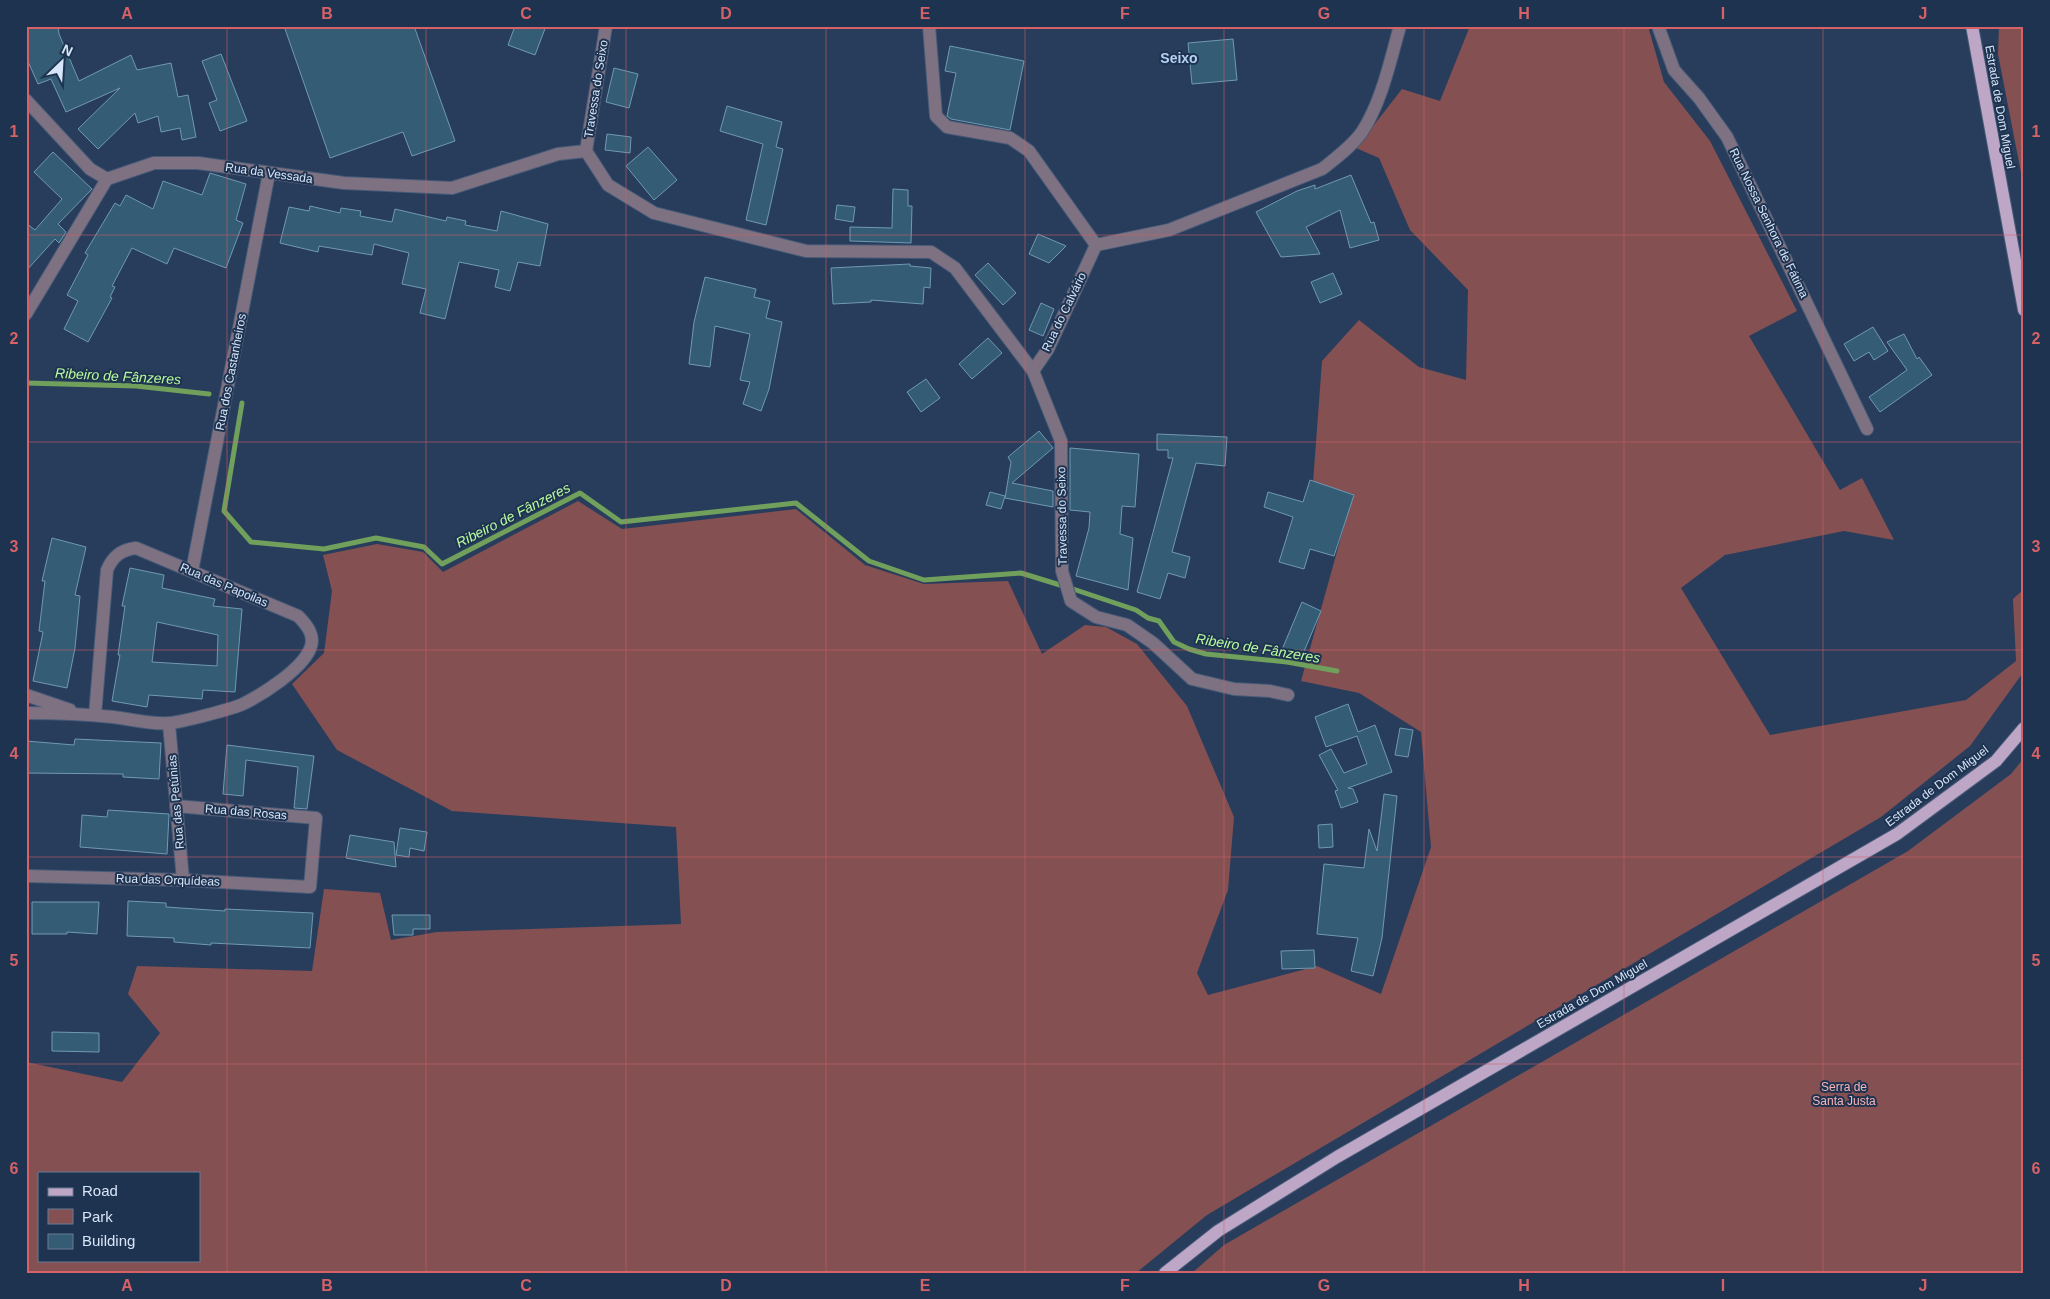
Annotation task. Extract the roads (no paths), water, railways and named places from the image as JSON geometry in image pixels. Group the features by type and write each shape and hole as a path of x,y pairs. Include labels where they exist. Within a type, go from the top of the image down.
{"main road":[{"name":"Estrada de Dom Miguel","path":"1972,26 2024,310"},
{"name":"Estrada de Dom Miguel","path":"1166,1273 1218,1231 1337,1157 1898,834 1996,761 2024,728"}],"street":[{"name":"Travessa do Seixo","path":"586,151 606,26"},
{"path":"929,26 936,116 947,127 1010,138 1029,151 1096,245 1170,230 1322,169 1338,157 1361,133 1386,76 1400,26"},
{"name":"Rua Nossa Senhora de Fátima","path":"1658,26 1674,70 1699,98 1728,137 1867,429"},
{"path":"26,100 90,169 107,179 26,314"},
{"name":"Rua da Vessada","path":"107,179 154,163 198,163 344,183 452,188 558,154 586,151"},
{"path":"586,151 608,185 654,213 806,251 931,252 955,268 1033,371"},
{"name":"Rua dos Castanheiros","path":"192,571 269,173"},
{"name":"Rua do Calvário","path":"1033,371 1048,349 1096,245"},
{"name":"Travessa do Seixo","path":"1033,371 1061,441 1062,571 1071,601 1096,617 1127,625 1153,643 1192,679 1234,689 1270,691 1288,695"},
{"name":"Rua das Papoilas","path":"95,715 107,570 111,560 125,550 136,548 298,616 307,624 312,635 310,649 299,664 281,680 242,704 169,724"},
{"path":"26,695 77,713"},
{"path":"26,713 77,713 169,724"},
{"name":"Rua das Petúnias","path":"169,724 183,880"},
{"name":"Rua das Rosas","path":"176,806 316,818 310,887"},
{"name":"Rua das Orquídeas","path":"26,876 183,880 310,887"}],"waterway":[{"name":"Ribeiro de Fânzeres","path":"26,383 136,386 209,394"},
{"name":"Ribeiro de Fânzeres","path":"242,403 224,511 251,542 324,549 376,538 424,547 442,564 580,493 621,522 796,503 869,561 924,580 1021,573 1060,585"},
{"name":"Ribeiro de Fânzeres","path":"1073,589 1136,610 1148,618 1159,621 1174,642 1189,649 1206,654 1287,662 1337,671"}],"district":[{"name":"Seixo","path":"1179,58"}],"park label":[{"name":"Serra de Santa Justa","path":"1844,1094"}]}
